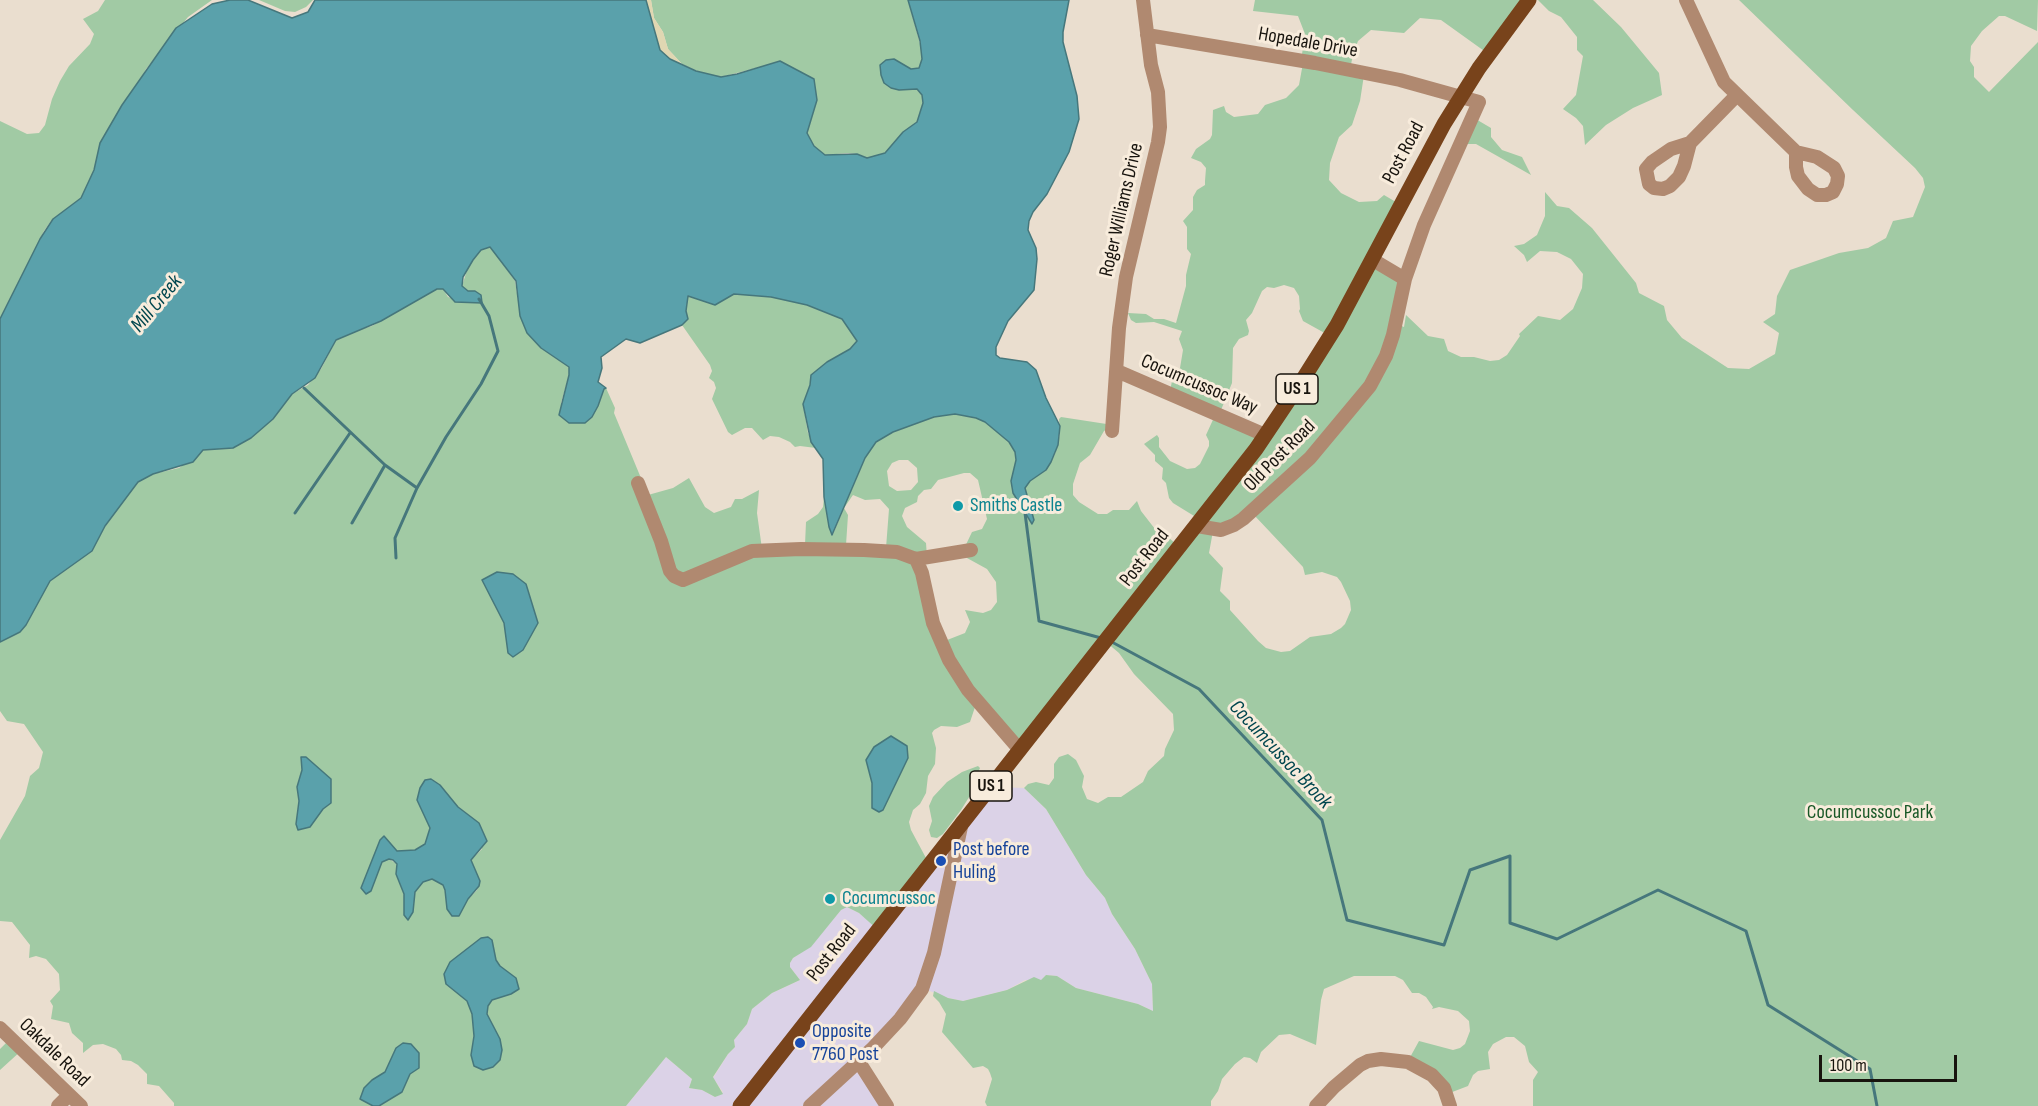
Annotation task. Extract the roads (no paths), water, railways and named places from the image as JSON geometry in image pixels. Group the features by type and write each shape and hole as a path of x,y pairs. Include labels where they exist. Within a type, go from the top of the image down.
{"main road":[{"name":"Post Road","path":"740,1106 1197,526 1265,435 1320,352 1373,260 1422,161 1461,96 1529,0"}],"street":[{"name":"Roger Williams Drive","path":"1112,430 1125,277 1160,127 1158,92 1151,65 1143,0"},
{"path":"1686,0 1724,82 1796,152"},
{"name":"Hopedale Drive","path":"1147,34 1315,63 1461,96"},
{"path":"1690,143 1737,95"},
{"name":"Old Post Road","path":"1197,526 1221,530 1243,519 1310,458 1360,401 1376,376 1393,335 1405,279 1428,214 1479,102 1461,96"},
{"path":"1373,260 1405,279"},
{"name":"Cocumcussoc Way","path":"1117,371 1265,435"},
{"path":"638,483 662,541 670,571 678,579 690,579 732,558 752,551 840,549 897,552 916,559 971,550"},
{"path":"916,559 922,573 933,623 949,660 968,690 1019,749"},
{"path":"810,1106 900,1019 922,989 934,953 962,822"},
{"name":"Oakdale Road","path":"0,1028 81,1106"},
{"path":"1316,1106 1352,1071 1368,1061 1381,1059 1408,1062 1432,1075 1444,1088 1450,1106"},
{"path":"858,1062 887,1106"},
{"path":"58,1106 69,1095"}],"water":[{"name":"Mill Creek","path":"230,0 248,0 292,18 308,12 315,0 646,0 660,50 670,59 696,71 721,77 780,61 814,79 817,100 807,133 814,146 825,155 857,154 867,158 885,153 903,132 917,122 923,103 922,95 917,89 891,88 884,83 881,75 880,65 886,60 894,59 911,69 919,68 922,59 920,41 908,0 1069,0 1063,42 1077,96 1079,119 1069,152 1047,194 1029,221 1028,230 1036,248 1037,259 1034,290 1008,321 996,347 996,355 1000,358 1027,362 1036,370 1046,398 1060,426 1058,445 1051,462 1046,470 1030,481 1025,488 1034,520 1032,524 1013,493 1011,481 1016,460 1015,452 1009,442 985,422 955,414 934,417 893,432 876,442 865,458 832,535 824,497 823,459 811,442 803,404 811,375 827,362 850,349 857,341 842,319 807,305 771,297 734,294 715,305 688,296 686,311 688,319 682,325 640,343 626,339 601,357 602,368 598,382 606,388 598,406 592,417 585,423 569,423 559,415 569,367 541,348 527,333 520,316 516,281 490,247 481,250 463,277 462,286 468,291 475,291 481,295 482,303 455,302 443,289 437,289 381,321 336,340 315,378 292,394 273,419 251,438 233,448 203,450 193,462 153,474 138,482 105,526 92,551 50,581 26,625 20,632 0,642 0,319 40,239 53,219 81,198 94,170 100,143 122,105 176,28 212,4"},
{"path":"497,572 513,574 526,584 538,623 523,650 513,657 508,653 504,623 482,580"},
{"path":"891,736 907,746 908,758 883,810 879,812 872,808 872,783 866,760 874,747"},
{"path":"301,757 306,757 331,779 331,803 323,809 310,827 298,830 296,824 299,801 297,787 302,770"},
{"path":"431,779 440,785 458,807 479,823 487,841 471,860 480,881 479,886 468,899 459,916 452,916 447,909 443,885 432,879 423,882 415,892 413,912 408,920 404,915 404,894 396,874 397,864 393,860 382,862 371,891 366,894 361,888 380,840 384,836 397,851 415,850 425,844 430,828 417,800 425,780"},
{"path":"488,937 492,940 496,960 516,978 519,989 492,1000 488,1006 487,1014 500,1039 502,1050 500,1060 493,1067 483,1070 474,1066 471,1055 474,1036 472,1014 467,1001 446,984 444,974 450,962 481,938"},
{"path":"403,1043 411,1044 419,1053 419,1068 410,1074 402,1092 379,1106 373,1106 360,1099 364,1088 385,1072 396,1048"}],"waterway":[{"path":"396,558 395,538 417,488 446,437 481,384 498,351 489,316 479,299"},
{"path":"304,388 385,465 417,488"},
{"path":"295,513 350,433"},
{"path":"352,523 385,465"},
{"name":"Cocumcussoc Brook","path":"1025,513 1039,621 1101,638"},
{"name":"Cocumcussoc Brook","path":"1110,641 1199,689 1322,820 1347,920 1444,945 1470,870 1510,856 1510,923 1557,939 1658,890 1746,931 1768,1005 1870,1069 1877,1106"}],"place":[{"name":"Smiths Castle","path":"958,506"},
{"name":"Post before Huling","path":"941,861"},
{"name":"Cocumcussoc","path":"830,899"},
{"name":"Opposite 7760 Post","path":"800,1043"}],"park label":[{"name":"Cocumcussoc Park","path":"1870,813"}]}
